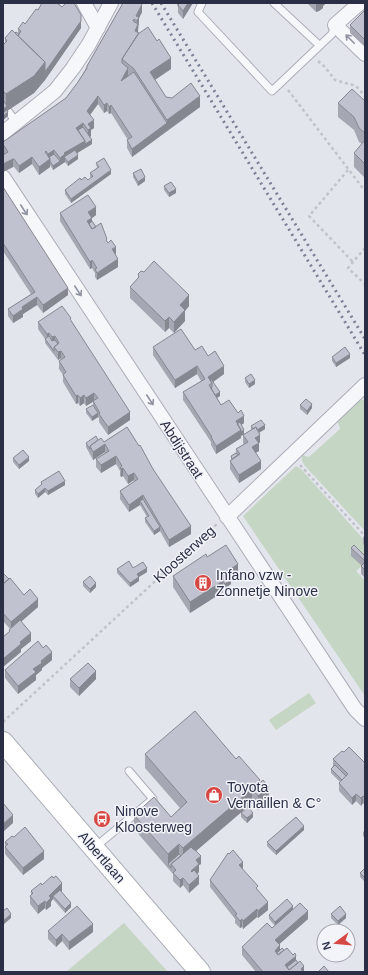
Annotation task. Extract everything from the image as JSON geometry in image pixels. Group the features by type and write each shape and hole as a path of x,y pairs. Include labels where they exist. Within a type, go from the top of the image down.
{"main road":[{"name":"Albertlaan","path":"3,742 200,972"}],"street":[{"path":"84,3 98,28"},
{"path":"3,133 12,116 56,91 89,44 111,3"},
{"path":"360,3 335,25 365,54"},
{"name":"Abdijstraat","path":"3,177 355,709 365,719"},
{"name":"Kloosterweg","path":"227,517 365,385"}],"lane":[{"path":"202,3 198,12 272,91 332,34 335,25"},
{"path":"274,3 319,45"},
{"path":"94,848 153,798 128,771"}],"path":[{"path":"310,54 325,66 335,80 356,86 365,96"},
{"path":"281,82 365,191"},
{"path":"348,170 309,216 353,262"},
{"path":"365,248 348,268 365,284"},
{"path":"291,456 365,536"},
{"name":"Kloosterweg","path":"3,722 203,536 227,517"}],"green space":[{"path":"365,399 365,531 305,466 302,461 302,455 309,457 340,429 337,419 355,402"},
{"path":"296,466 301,469 365,541 365,569 362,566 356,571 365,580 365,696 243,516"},
{"path":"309,693 316,703 276,730 269,720"},
{"path":"124,923 168,972 66,972"}],"building":[{"path":"42,3 57,3 62,7 66,3 74,3 81,15 81,21 45,72 45,62 18,36 21,31 18,29 23,22 25,24 36,9 38,10"},
{"path":"123,3 142,4 136,16 139,17 137,21 134,19 133,21 138,24 135,31 139,33 122,59 122,63 128,68 121,81 134,72 167,123 132,149 127,140 132,137 111,105 109,107 107,103 104,105 98,96 87,111 94,120 88,124 91,128 88,130 83,123 76,128 85,141 64,153 65,154 60,158 54,150 48,154 46,151 45,152 50,159 39,167 32,157 19,166 14,159 3,164 3,155 8,152 3,142 66,98 87,68"},
{"path":"180,3 188,3 183,11 178,5"},
{"path":"365,10 365,40 350,25"},
{"path":"148,27 157,41 159,39 171,58 150,72 166,97 172,98 191,83 200,96 167,120 134,69 122,59 138,34"},
{"path":"12,30 45,62 34,76 6,94 3,91 3,45 7,41 5,38"},
{"path":"352,89 365,101 365,133 359,128 354,117 338,103"},
{"path":"3,100 7,106 3,109"},
{"path":"7,110 8,112 3,116 3,113"},
{"path":"83,127 92,140 85,144 85,141 78,130"},
{"path":"365,140 365,163 364,163 354,153"},
{"path":"75,150 78,155 68,162 64,157"},
{"path":"54,154 60,161 53,166 49,157"},
{"path":"104,158 111,170 71,199 65,190 80,178 81,180 85,177 88,180 93,176 90,173 99,167 96,163"},
{"path":"141,169 145,177 138,182 133,173"},
{"path":"171,182 176,189 169,193 164,186"},
{"path":"3,187 68,288 43,305 37,297 22,307 23,309 13,316 8,309 35,292 3,243"},
{"path":"88,195 96,207 88,212 92,218 87,221 92,229 101,223 107,239 106,240 108,243 111,240 116,247 112,249 118,259 97,273 95,269 97,268 92,260 90,262 60,213"},
{"path":"92,221 96,227 92,229 89,224"},
{"path":"154,261 189,295 180,305 185,310 174,322 169,317 165,321 130,287 139,277 138,274 141,271 144,272"},
{"path":"62,306 130,412 108,427 99,414 100,413 93,401 98,398 94,393 86,398 84,395 80,398 78,395 76,396 63,375 66,372 59,361 65,357 61,351 58,352 54,347 59,343 55,336 52,337 49,333 47,334 38,322"},
{"path":"181,329 195,350 202,346 208,356 215,351 224,366 208,377 212,383 209,385 221,405 229,400 238,413 241,410 244,416 236,421 241,430 216,446 212,437 183,392 205,379 197,366 175,380 153,347"},
{"path":"49,336 52,341 55,340 58,344 54,347 54,351 45,339"},
{"path":"345,347 350,354 336,363 332,357"},
{"path":"251,374 255,380 249,384 245,378"},
{"path":"211,379 220,392 215,395 211,388"},
{"path":"306,399 312,404 307,411 300,405"},
{"path":"93,405 98,413 92,417 86,409"},
{"path":"261,420 265,425 257,430 256,427 253,429 251,426"},
{"path":"240,422 244,430 241,432 237,424"},
{"path":"127,427 191,526 169,540 143,495 129,505 120,491 138,479 134,473 128,476 123,468 120,468 122,466 116,456 101,465 96,459 109,451 105,444 93,452 90,446 101,438 104,442"},
{"path":"256,427 260,435 255,438 259,443 252,447 261,461 239,475 230,461 240,454 236,449 248,442 243,435"},
{"path":"96,436 98,440 90,446 90,449 86,443"},
{"path":"23,450 29,457 19,465 13,458"},
{"path":"236,453 238,455 232,459 231,456"},
{"path":"59,471 65,481 48,491 45,488 38,494 35,490 42,484 41,482"},
{"path":"143,499 160,527 154,531 145,518 149,516 140,501"},
{"name":"Infano vzw - Zonnetje Ninove","path":"226,545 238,564 220,576 223,581 190,602 173,576 206,554 207,557"},
{"path":"354,545 365,556 365,561 351,548"},
{"path":"129,561 133,568 143,562 147,568 137,574 139,577 130,583 117,569"},
{"path":"365,562 365,570 361,566"},
{"path":"3,573 9,579 3,584"},
{"path":"90,576 96,583 90,589 83,582"},
{"path":"229,577 231,580 225,584 223,581"},
{"path":"10,578 24,595 30,589 38,599 11,622 3,613 3,584"},
{"path":"20,620 31,633 20,642 21,644 3,659 3,637"},
{"path":"38,641 43,648 46,645 52,652 41,661 42,663 33,669 36,672 18,686 5,670"},
{"path":"88,663 96,671 79,688 70,679"},
{"name":"Toyota Vernaillen & C°","path":"195,711 236,759 239,756 260,780 258,783 259,784 263,780 269,787 258,796 252,789 183,848 179,844 168,854 134,815 154,797 171,817 187,802 145,754"},
{"path":"349,747 365,763 365,797 363,796 361,798 356,794 352,798 339,783 348,774 333,759"},
{"path":"335,765 346,776 342,780 331,769"},
{"path":"3,803 13,815 3,824"},
{"path":"248,807 253,813 247,818 241,813"},
{"path":"296,817 304,826 276,851 267,842"},
{"path":"25,827 44,851 23,868 5,847 8,844 5,842 12,836 14,837"},
{"path":"191,847 201,856 196,860 199,864 191,871 192,872 194,870 199,876 189,885 183,878 180,880 173,873 176,870 171,864"},
{"path":"233,850 243,862 239,865 258,886 256,888 268,902 243,921 242,919 240,921 235,915 237,914 210,880 228,853 229,854"},
{"path":"179,854 181,856 171,864 171,868 168,864"},
{"path":"365,868 365,878 360,873"},
{"path":"52,876 53,878 56,876 62,883 49,896 51,898 46,903 45,901 38,906 30,896 33,893 31,891 41,883 42,885"},
{"path":"60,890 71,903 65,909 53,896"},
{"path":"287,899 293,906 275,922 269,915"},
{"path":"300,903 308,911 275,940 280,945 275,951 278,955 287,948 293,955 295,953 296,956 285,965 289,970 300,961 304,966 301,969 303,972 263,972 242,947 267,923 272,928"},
{"path":"77,906 93,924 69,942 62,934 56,940 48,931"},
{"path":"340,906 346,914 338,921 331,914"},
{"path":"7,908 11,914 3,921 3,911"},
{"path":"282,948 284,950 278,955 277,953"},
{"path":"296,960 298,963 289,970 287,967"},
{"path":"324,966 329,972 318,972"}],"railway":[{"path":"152,3 365,355"},
{"path":"161,3 365,339"}],"place":[{"name":"Infano vzw - Zonnetje Ninove","path":"203,583"},
{"name":"Toyota Vernaillen & C°","path":"214,795"},
{"name":"Ninove Kloosterweg","path":"102,819"}]}
